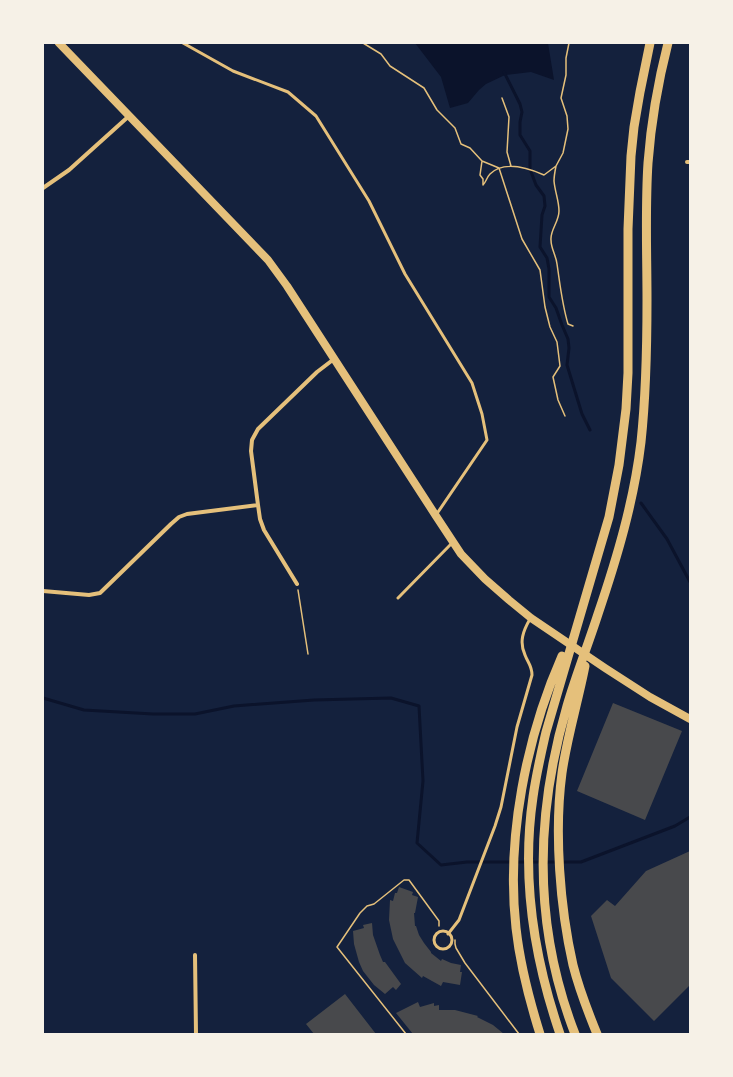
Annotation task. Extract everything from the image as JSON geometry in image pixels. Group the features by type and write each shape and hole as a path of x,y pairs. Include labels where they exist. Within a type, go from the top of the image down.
{"highway":[{"path":"540,1034 532,1009 516,928 514,893 516,835 521,795 536,728 578,620 609,517 622,446 628,373 629,200 631,156 640,92 650,43"},
{"path":"575,1034 560,991 546,923 542,864 546,803 551,769 563,719 579,680 618,552 634,485 641,446 646,375 646,203 648,162 656,97 668,43"},
{"path":"560,1034 549,1003 540,968 534,934 529,893 529,835 538,766 561,667"},
{"path":"579,680 564,757 560,790 559,835 562,893 568,941 584,1001 597,1034"}],"main road":[{"path":"59,43 268,260 287,286 453,542 485,579 531,618 650,697 690,719"}],"street":[{"path":"43,188 69,170 130,116"},
{"path":"297,584 264,530 260,519 251,450 253,436 258,429 317,372 334,359"},
{"path":"43,591 89,595 100,593 171,524 183,515 258,505"},
{"path":"196,955 196,1034"}],"lane":[{"path":"183,43 232,71 288,92 316,116 369,200 405,274 472,384 482,414 487,440 436,516"},
{"path":"398,598 453,542"},
{"path":"448,934 459,920 488,845 501,806 517,727 532,675 532,669 525,656 521,638 524,629 531,618"},
{"path":"442,932 448,934 451,941 449,946 444,949 436,946 434,942 437,934 442,932"}],"path":[{"path":"363,43 381,54 390,66 424,88 437,110 455,128 461,144 470,148 482,161 499,168 522,239 540,270 550,326 557,342 560,366 553,377 558,400 565,416"},
{"path":"569,43 566,58 566,75 561,98 567,116 568,129 563,153 556,166 554,181 559,203 559,215 551,234 551,240 552,249 557,264 565,316 568,324 573,326"},
{"path":"502,98 509,117 507,152 511,166"},
{"path":"482,161 480,172 483,184 489,174 499,168 511,166 530,169 544,175 556,166"},
{"path":"297,584 308,654"},
{"path":"406,1034 336,947 360,912 366,906 374,904 404,880 409,880 439,920 439,926"},
{"path":"455,940 456,948 465,963 519,1034"}],"water":[{"path":"415,43 548,43 554,80 531,72 505,75 486,84 468,103 450,108 441,77"}],"building":[{"path":"613,703 682,731 645,820 577,791"},
{"path":"690,851 690,985 654,1021 611,978 591,916 607,900 615,906 646,871"},
{"path":"399,887 413,892 412,895 418,897 414,913 415,926 431,953 441,961 442,959 461,965 460,972 462,972 460,985 443,982 441,986 423,976 422,978 405,963 393,939 389,920 390,900 393,901 395,893 397,893"},
{"path":"372,923 373,935 383,962 385,962 401,984 396,990 393,987 385,994 374,985 363,971 354,944 353,931 364,928 363,925"},
{"path":"345,994 376,1034 314,1034 306,1024"},
{"path":"418,1002 420,1007 434,1003 434,1006 439,1005 439,1010 455,1010 478,1016 477,1017 493,1025 504,1034 413,1034 396,1013"}],"waterway":[{"path":"504,72 520,104 522,112 520,135 530,151 530,169 536,185 544,196 545,206 542,215 540,247 547,258 549,269 549,297 556,308 568,339 569,348 567,365 582,414 590,430"},
{"path":"641,503 667,539 690,582"},
{"path":"43,698 84,710 153,714 195,714 234,706 314,700 391,698 419,706 423,781 417,843 441,865 467,862 581,862 675,826 690,817"}]}
